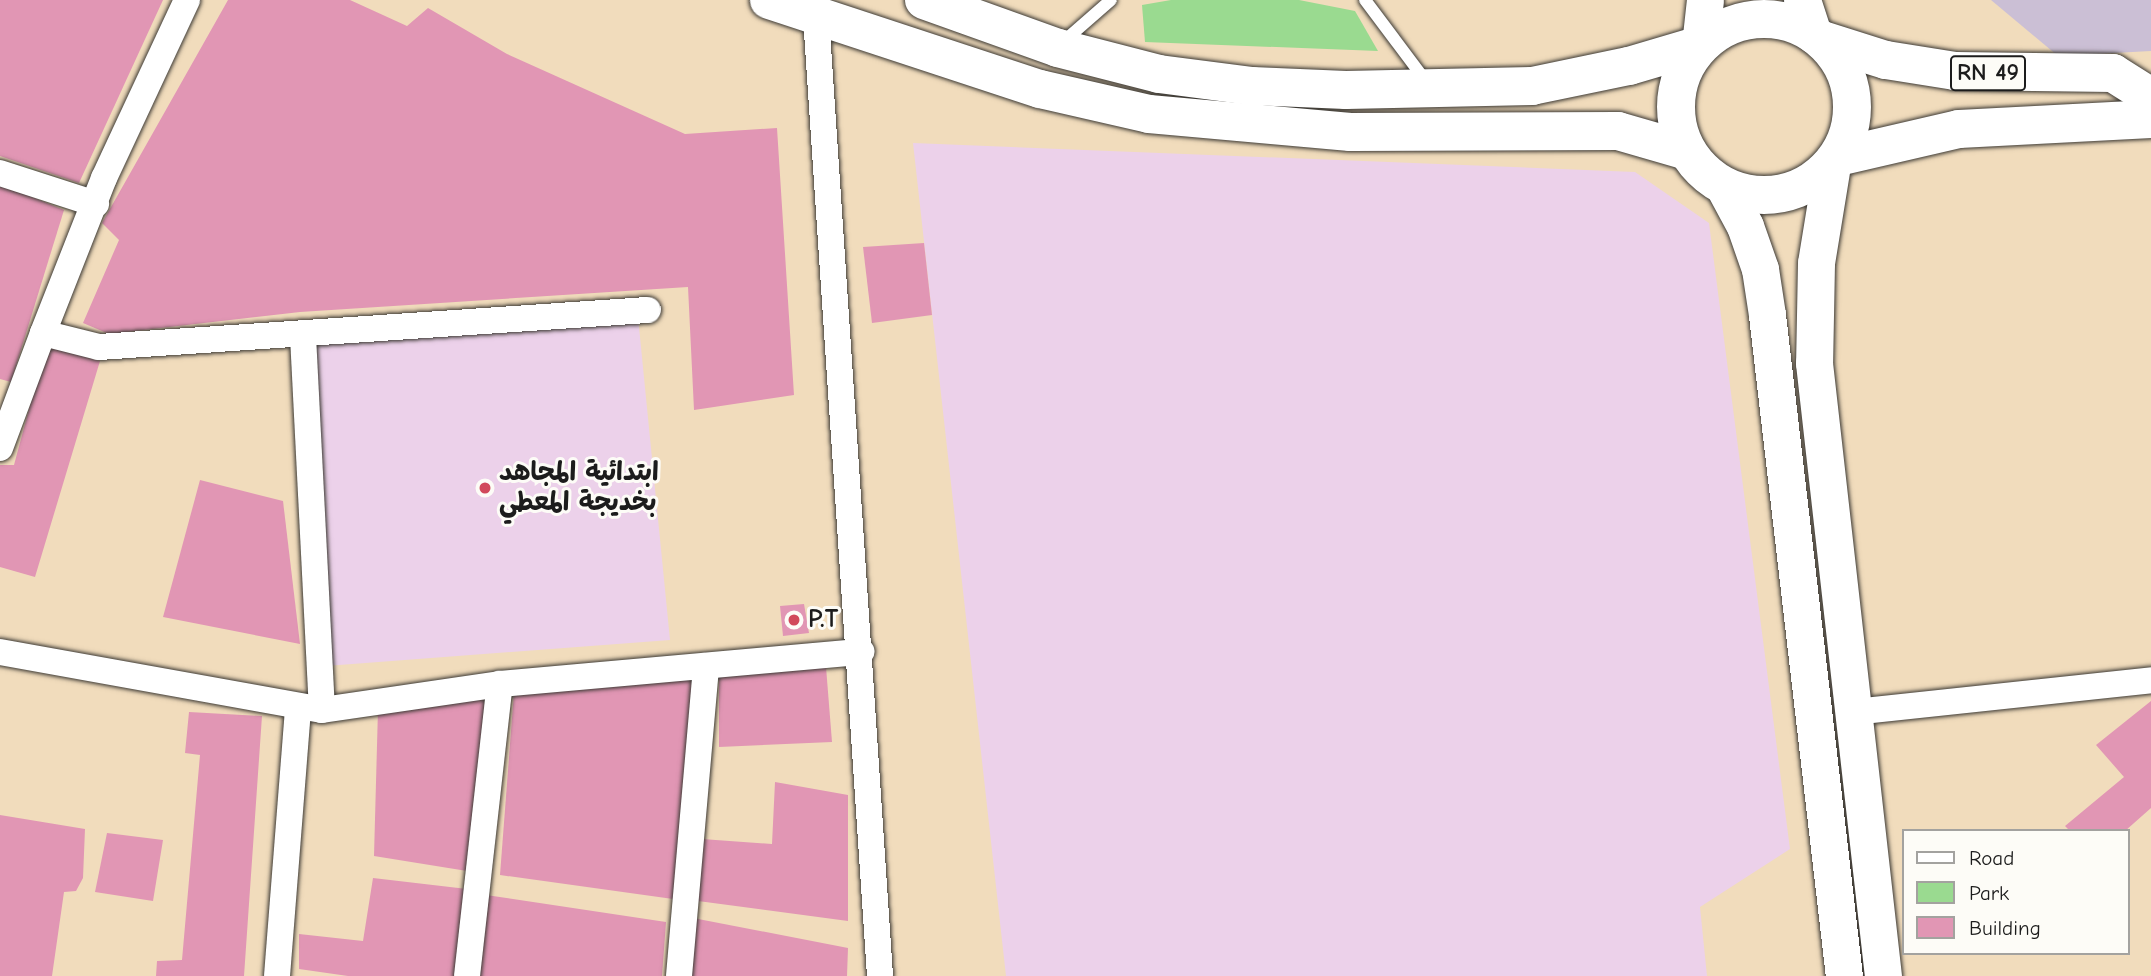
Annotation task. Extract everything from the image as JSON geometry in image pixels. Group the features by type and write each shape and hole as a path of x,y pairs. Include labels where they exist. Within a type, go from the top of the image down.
{"highway":[{"path":"769,0 1040,89 1149,114 1350,132 1618,131 1687,151"},
{"path":"924,0 1058,48 1159,74 1252,86 1432,89 1545,84 1629,66 1700,45 1731,26 1767,19 1812,24 1839,59 1851,95 1849,134 1835,161 1809,183 1782,194 1752,195 1724,187 1703,172 1687,151 1675,107 1682,74 1700,45"},
{"name":"RN 49","path":"1812,24 1886,60 1955,71 2113,73 2151,97"},
{"name":"RN 49","path":"1835,161 1959,129 2151,119"}],"main road":[{"path":"1700,45 1705,0"},
{"path":"1835,161 1816,263 1814,363 1884,976"},
{"path":"1724,187 1745,226 1760,270 1767,315 1844,976"}],"street":[{"path":"0,448 43,332 96,204 187,0"},
{"path":"816,17 862,652 880,976"},
{"path":"0,173 96,204"},
{"path":"43,332 99,347 303,336 648,310"},
{"path":"277,976 310,708 303,336"},
{"path":"0,652 310,708 500,684 862,652"},
{"path":"679,976 706,666"},
{"path":"1854,712 2151,680"},
{"path":"467,976 500,684"}],"lane":[{"path":"1058,48 1111,0"},
{"path":"1365,0 1432,89"}],"shaded area":[{"path":"1991,0 2151,0 2151,51 2058,56"},
{"path":"913,143 1635,172 1709,223 1790,849 1700,907 1707,976 1006,976"},
{"name":"ابتدائية المجاهد بخديجة المعطي","path":"638,317 670,640 326,666 307,336"}],"green space":[{"path":"1171,0 1299,0 1355,11 1378,51 1145,42 1142,5"}],"building":[{"path":"0,0 163,0 79,183 0,156"},
{"path":"228,0 350,0 407,26 428,8 507,54 685,134 777,128 794,395 694,410 688,287 300,312 109,334 83,323 119,240 102,223"},
{"path":"0,184 64,210 11,382 0,379"},
{"path":"924,243 932,315 872,323 863,247"},
{"path":"46,346 100,361 35,577 0,567 0,465 14,465"},
{"path":"200,480 283,501 300,644 163,617"},
{"name":"P.T","path":"804,604 809,633 783,636 780,606"},
{"path":"826,667 832,742 719,747 719,676"},
{"path":"693,676 673,899 500,875 514,692"},
{"path":"485,699 467,871 374,856 378,709"},
{"path":"2151,701 2151,808 2127,829 2068,829 2065,826 2124,777 2096,745"},
{"path":"189,712 262,716 244,976 156,976 157,961 182,960 200,755 185,753"},
{"path":"775,782 848,795 848,921 698,901 702,839 772,844"},
{"path":"0,815 85,829 83,878 76,891 64,892 52,976 0,976"},
{"path":"107,833 163,840 153,901 95,892"},
{"path":"373,878 467,889 456,976 348,976 299,969 299,934 363,941"},
{"path":"486,895 666,922 662,976 477,976"},
{"path":"693,918 848,948 847,976 685,976"}],"place":[{"name":"ابتدائية المجاهد بخديجة المعطي","path":"485,488"},
{"name":"P.T","path":"794,620"}]}
